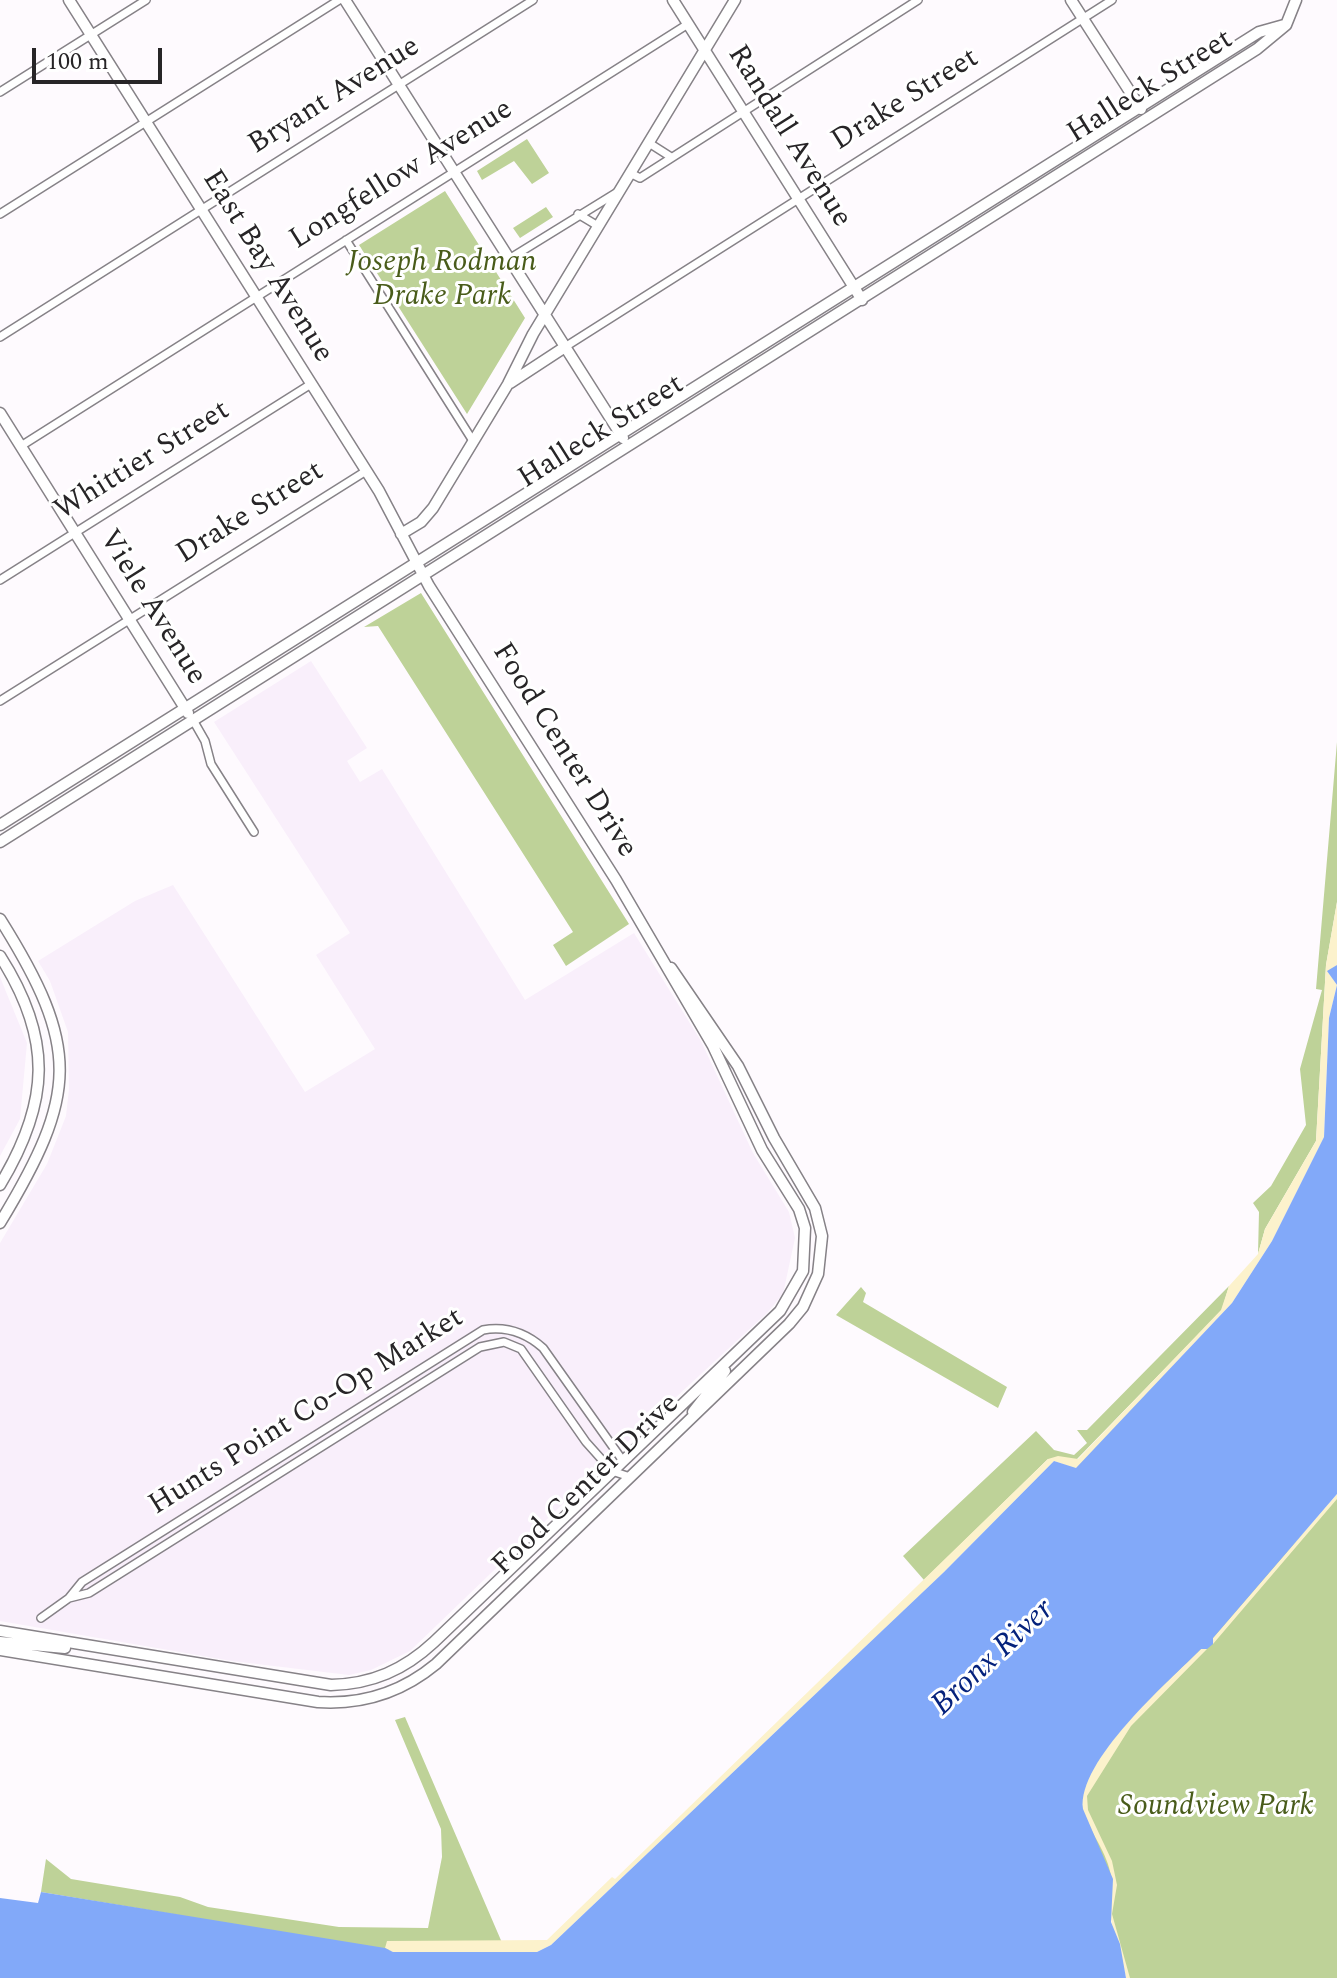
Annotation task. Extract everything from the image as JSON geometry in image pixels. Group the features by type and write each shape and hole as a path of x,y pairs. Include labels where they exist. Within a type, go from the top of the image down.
{"main road":[{"name":"East Bay Avenue","path":"69,0 366,471 417,563"},
{"path":"345,0 627,445"},
{"name":"Randall Avenue","path":"673,0 862,300"},
{"path":"401,534 421,522 433,508 735,0"},
{"path":"1071,0 1147,118"},
{"path":"1286,25 1296,0"},
{"name":"Halleck Street","path":"0,825 619,432 1264,29 1286,25"},
{"name":"Halleck Street","path":"0,842 862,300 1257,49 1286,25"},
{"path":"508,384 565,347"},
{"name":"Viele Avenue","path":"0,413 193,720"},
{"name":"Food Center Drive","path":"0,1631 316,1683 346,1684 372,1680 399,1669 423,1652 623,1461 785,1305 796,1289 806,1260 805,1228 799,1209 762,1150 722,1062 660,954 417,563"},
{"path":"0,919 49,1005 59,1073 56,1106 46,1140 0,1223"},
{"name":"Food Center Drive","path":"0,1650 318,1702 351,1702 380,1696 408,1684 436,1664 803,1307 818,1274 822,1236 812,1199 774,1138 746,1079 660,954"},
{"path":"0,956 30,1012 38,1042 40,1072 29,1132 0,1185"},
{"path":"685,1423 745,1344"},
{"path":"0,1642 99,1649"}],"street":[{"path":"0,92 146,0"},
{"path":"0,214 339,0"},
{"name":"Bryant Avenue","path":"0,337 533,0"},
{"path":"630,173 640,178 918,0"},
{"name":"Drake Street","path":"565,347 1112,0"},
{"name":"Longfellow Avenue","path":"21,446 688,24"},
{"path":"649,143 671,157"},
{"path":"509,259 619,191"},
{"path":"578,214 598,226"},
{"path":"346,240 473,441"},
{"name":"Whittier Street","path":"0,580 311,384"},
{"name":"Drake Street","path":"0,701 366,471"},
{"name":"Viele Avenue","path":"193,720 203,736 211,764 254,832"},
{"name":"Hunts Point Co-Op Market","path":"41,1618 69,1598 82,1582 483,1330 499,1328 524,1335 543,1348 623,1461"},
{"name":"Hunts Point Co-Op Market","path":"69,1598 89,1593 480,1347 494,1342 521,1349 586,1442 612,1471 630,1477"}],"shaded area":[{"path":"311,661 367,748 347,761 360,782 382,769 525,1000 634,933 701,1041 753,1153 789,1212 795,1238 783,1294 767,1313 410,1651 371,1670 349,1675 232,1661 0,1621 0,1243 47,1164 66,1116 69,1089 68,1032 50,981 38,961 135,901 173,885 305,1092 375,1049 316,955 350,933 214,722"},
{"path":"0,977 27,1043 20,1119 0,1156"}],"green space":[{"path":"527,139 549,173 532,184 514,161 482,180 477,171"},
{"name":"Joseph Rodman Drake Park","path":"445,191 525,318 467,414 359,245"},
{"path":"546,207 553,217 520,238 513,228"},
{"path":"421,593 629,924 566,966 553,945 573,932 378,626 364,627"},
{"path":"1337,742 1337,902 1326,965 1316,1141 1265,1229 1258,1254 1259,1212 1253,1203 1271,1186 1306,1125 1300,1069 1322,990 1316,989"},
{"path":"1229,1286 1222,1310 1077,1459 1048,1459 924,1580 903,1556 1036,1431 1054,1450 1074,1455 1087,1443 1077,1430 1087,1430"},
{"path":"861,1287 866,1293 863,1302 1007,1387 998,1408 836,1315"},
{"name":"Soundview Park","path":"1337,1497 1337,1978 1127,1978 1083,1809 1087,1787 1129,1721"},
{"path":"405,1717 506,1952 393,1951 41,1892 46,1859 71,1879 180,1897 208,1907 339,1927 428,1928 442,1857 441,1829 395,1720"}],"sand":[{"path":"1337,902 1337,965 1328,972 1337,985 1329,1018 1324,1137 1272,1241 1232,1303 1076,1469 1054,1461 944,1572 551,1945 537,1952 393,1952 385,1948 387,1941 547,1940 612,1877 615,1879 1048,1459 1058,1456 1078,1459 1221,1310 1229,1286 1258,1254 1265,1229 1316,1141 1326,965"},
{"path":"1337,1494 1337,1499 1213,1644 1213,1638"},
{"path":"1201,1649 1207,1649 1131,1726 1087,1796 1088,1810 1112,1861 1117,1885 1112,1914 1130,1978 1126,1978 1111,1919 1109,1868 1086,1820 1082,1796 1088,1778 1115,1738"}],"water":[{"path":"1337,965 1337,985 1327,971"},
{"name":"Bronx River","path":"1337,985 1337,1494 1213,1638 1213,1644 1201,1649 1148,1701 1127,1723 1094,1768 1085,1790 1083,1809 1113,1879 1111,1922 1120,1944 1126,1978 0,1978 0,1898 38,1903 41,1892 385,1948 393,1952 537,1952 551,1945 944,1572 1054,1461 1076,1468 1232,1303 1272,1241 1324,1137 1329,1018"}]}
